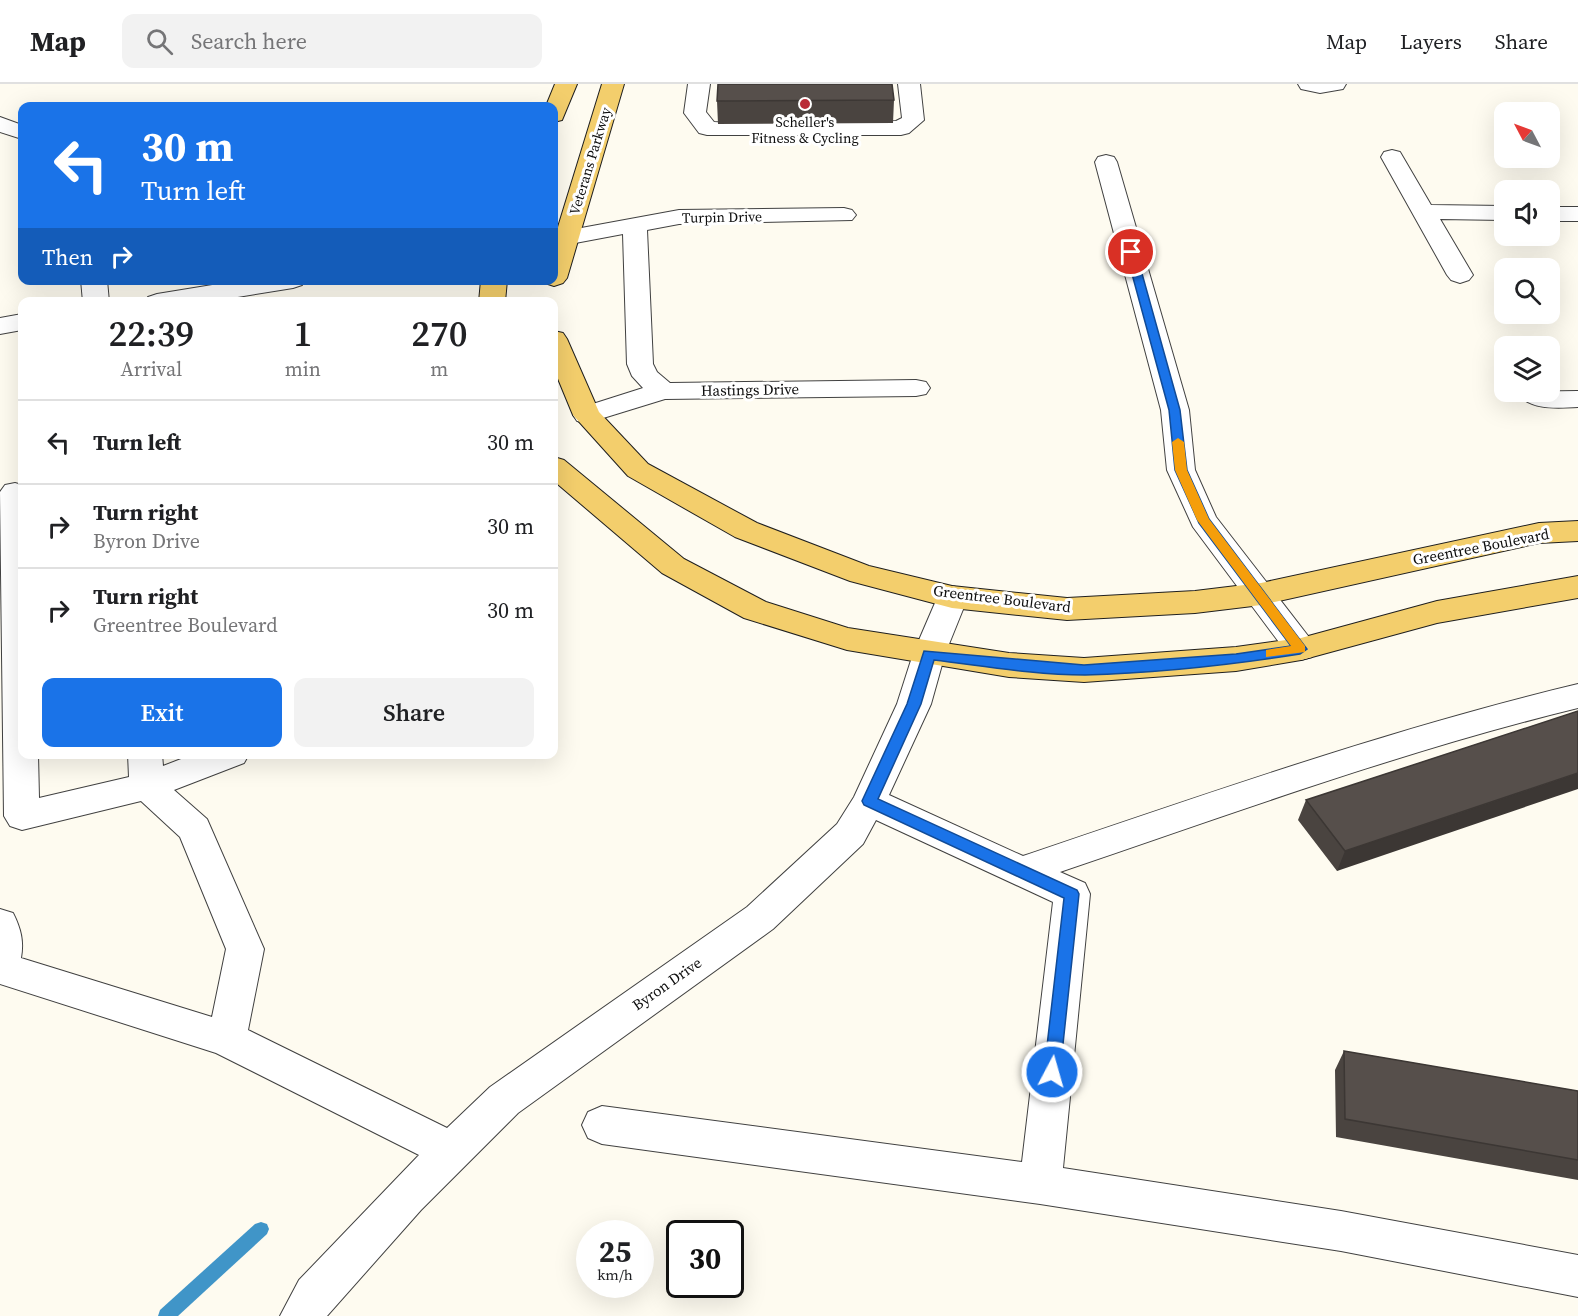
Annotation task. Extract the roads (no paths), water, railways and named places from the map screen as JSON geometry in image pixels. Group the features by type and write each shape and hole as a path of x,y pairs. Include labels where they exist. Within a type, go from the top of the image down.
{"main road":[{"path":"558,105 566,84"},
{"name":"Veterans Parkway","path":"559,239 613,84"},
{"name":"Greentree Boulevard","path":"558,348 587,415 638,470 746,530 861,574 952,597 1067,609 1195,602 1261,594 1539,533 1578,531"},
{"path":"558,469 673,566 756,610 847,639 1008,665 1084,670 1236,659 1300,649 1437,612 1578,587"}],"street":[{"path":"699,84 695,114 707,128 731,130 902,128 913,120 909,84"},
{"path":"1310,84 1320,87 1335,84"},
{"path":"0,124 18,131"},
{"path":"1392,157 1460,275"},
{"path":"1106,162 1175,410 1181,470 1203,520 1261,594 1300,649"},
{"path":"1423,212 1494,213"},
{"path":"1560,214 1578,214"},
{"name":"Turpin Drive","path":"559,239 679,217 844,215"},
{"path":"634,226 640,364 645,376 663,391"},
{"path":"188,297 262,285"},
{"path":"0,326 18,323"},
{"name":"Hastings Drive","path":"587,415 663,391 916,388"},
{"path":"1560,399 1578,399"},
{"path":"13,493 18,672"},
{"name":"Byron Drive","path":"302,1316 315,1295 406,1196 504,1100 760,918 850,834 869,801 914,704 929,654 952,597"},
{"path":"1021,871 1307,774 1528,708 1578,696"},
{"path":"20,759 22,816 146,770 205,759"},
{"path":"146,770 194,829 245,948 227,1039"},
{"path":"869,801 1072,894 1040,1184"},
{"path":"0,924 5,943 0,967 227,1039 452,1151"},
{"path":"602,1125 1040,1184 1341,1231 1578,1276"}],"waterway":[{"path":"166,1316 261,1229"}],"place":[{"name":"Scheller's Fitness & Cycling","path":"805,104"}]}
